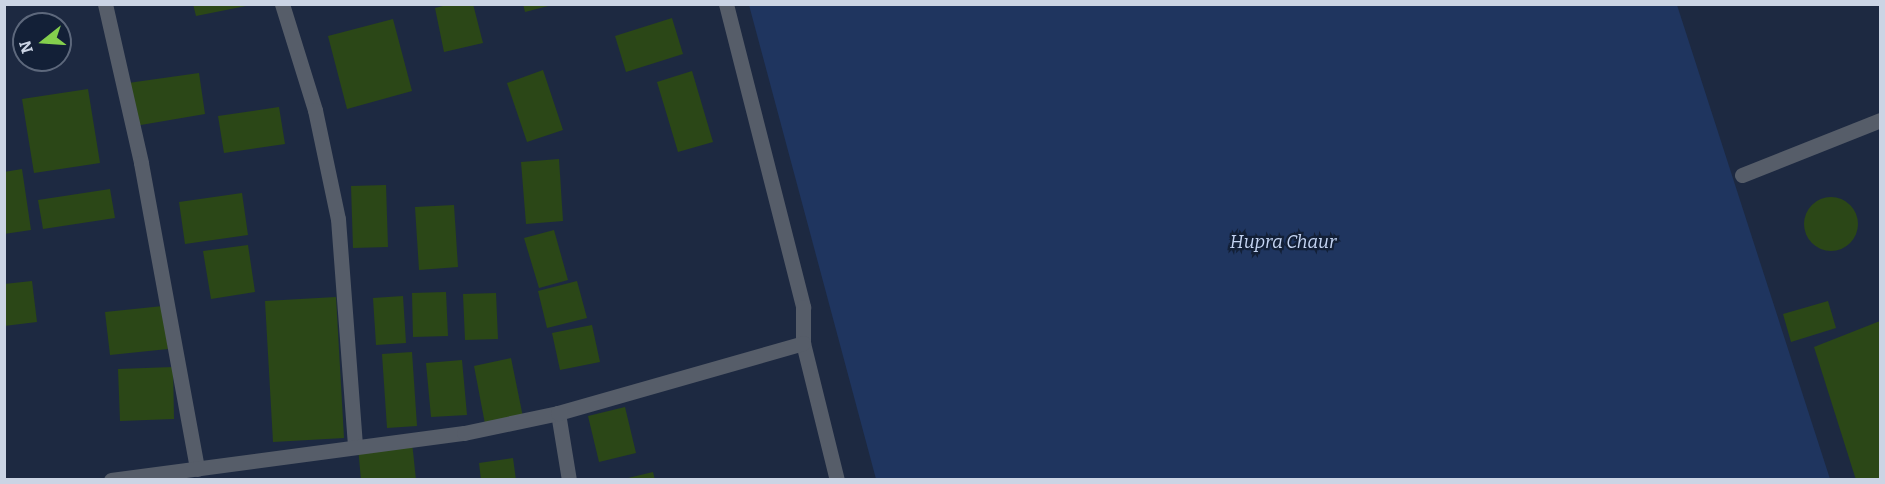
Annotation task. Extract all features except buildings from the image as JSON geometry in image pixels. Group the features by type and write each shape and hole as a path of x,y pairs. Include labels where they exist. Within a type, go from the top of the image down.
{"street":[{"path":"105,4 141,163 197,469"},
{"path":"282,4 315,110 338,219 355,446"},
{"path":"726,4 803,307 803,343 837,480"},
{"path":"1742,175 1881,120"},
{"path":"111,480 464,433 558,413 803,343"},
{"path":"558,413 569,480"}],"green space":[{"name":"Hupra Chaur","path":"749,5 1677,5 1830,479 876,479"}]}
